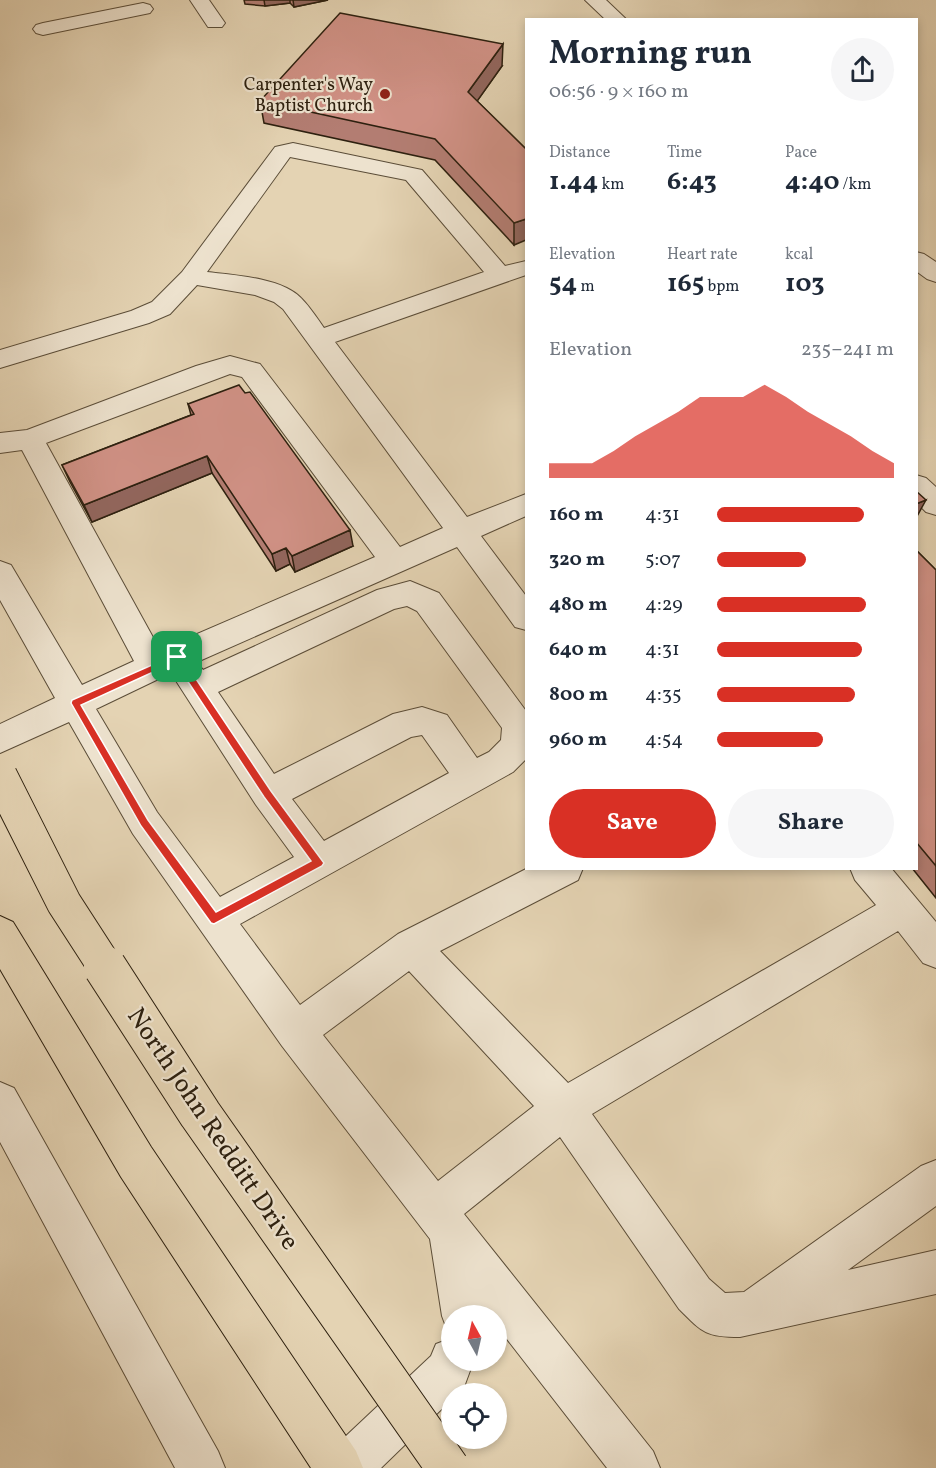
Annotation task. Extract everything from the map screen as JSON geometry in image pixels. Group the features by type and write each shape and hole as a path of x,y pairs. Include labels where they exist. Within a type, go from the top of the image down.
{"highway":[{"name":"North John Redditt Drive","path":"0,776 64,903 200,1114 448,1468"},
{"path":"0,934 136,1162 339,1468"}],"street":[{"path":"200,0 215,23"},
{"path":"43,29 142,9"},
{"path":"0,359 140,317 160,308 191,277 276,158 283,152 293,150 414,175 500,274"},
{"path":"918,261 936,276 918,283"},
{"path":"318,339 500,274 525,268"},
{"path":"191,277 284,295 292,303 525,617"},
{"path":"0,443 30,439 205,372 230,365 251,370 394,561"},
{"path":"30,439 165,662 196,687 268,794 319,863"},
{"path":"918,488 936,504"},
{"path":"0,739 165,662 525,504"},
{"path":"0,573 145,823 296,1032 636,1468"},
{"path":"196,687 388,598 410,593 428,602 518,725 518,746 501,762 214,919"},
{"path":"268,794 405,724 422,721 435,725 472,778"},
{"path":"296,1032 411,947 561,870"},
{"path":"870,870 936,950"},
{"path":"442,1222 564,1108 902,909"},
{"path":"411,947 564,1108 694,1294 716,1315 740,1315 936,1272"},
{"path":"0,1102 204,1463"},
{"path":"749,1313 936,1181"},
{"path":"442,1222 461,1305"},
{"path":"347,1468 448,1371"}],"building":[{"path":"340,13 503,44 468,92 525,148 525,219 514,223 435,139 260,101"},
{"path":"239,385 245,393 250,392 350,530 292,556 286,548 272,554 207,456 84,505 62,465 194,414 188,404"},
{"path":"918,493 926,500 918,503"},
{"path":"918,552 936,570 936,866 918,844"}],"place":[{"name":"Carpenter's Way Baptist Church","path":"385,94"}],"route":[{"path":"177,657 268,794 319,863 214,919 145,823 75,703 177,657"}]}
